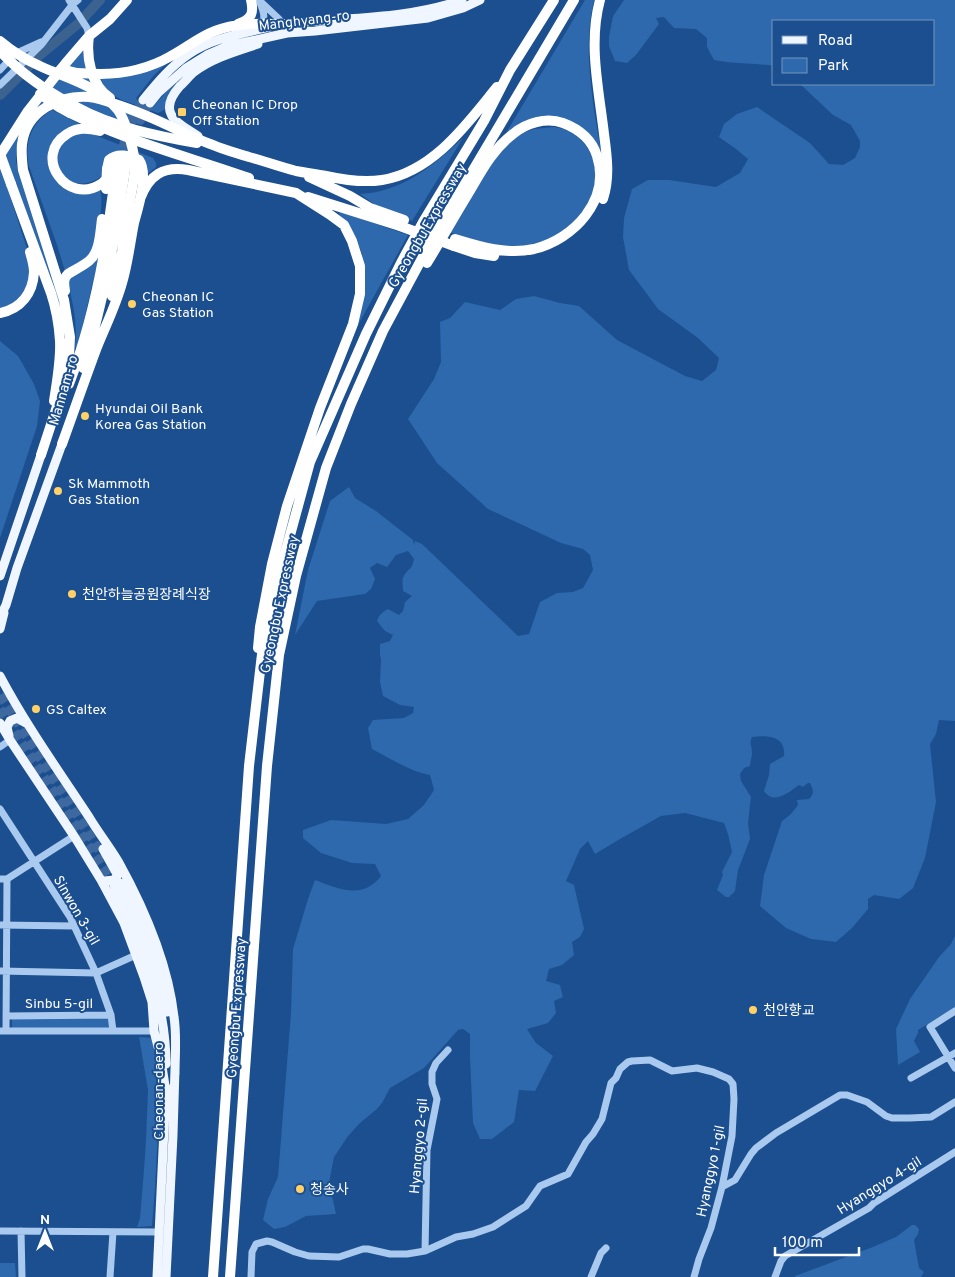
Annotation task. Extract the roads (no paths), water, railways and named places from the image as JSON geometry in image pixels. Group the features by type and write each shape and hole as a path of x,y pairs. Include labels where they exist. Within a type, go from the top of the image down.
{"highway":[{"path":"41,455 55,390 60,340 52,293 0,155 28,111 88,32 110,19 127,0"},
{"path":"0,40 53,67 77,72 120,73 149,65 170,56 200,37 246,20 250,16 253,7 251,0"},
{"name":"Gyeongbu Expressway","path":"213,1277 249,766 262,654 280,572 310,462 366,334 402,261 484,121 510,70 554,0"},
{"name":"Gyeongbu Expressway","path":"230,1277 267,766 279,655 296,576 326,468 351,404 383,331 434,236 574,0"},
{"path":"298,171 402,223 475,252 511,257 550,250 571,238 589,223 600,207 607,186 607,154 595,56 595,32 600,0"},
{"path":"229,26 263,24 286,29"},
{"path":"89,52 98,27"},
{"path":"88,32 89,62 94,78 106,95 124,107"},
{"path":"0,40 11,50 26,59 83,83 94,90 118,110 129,136 134,156 130,206 111,299 98,345"},
{"path":"0,51 40,85 94,124 128,138 296,193 402,223"},
{"path":"0,62 59,107 154,135 213,146 298,171 349,180 372,181 394,178 435,155 458,134 510,70"},
{"path":"68,320 64,300 23,170 21,159 23,137 29,122 46,107 57,101 76,97 91,97 124,107 213,146"},
{"path":"383,331 428,261 490,157 506,140 525,126 552,121 575,129 591,144 596,153 600,170 599,190 587,214 567,233 539,247 524,250 508,251 455,243"},
{"path":"122,162 102,184 83,189 68,185 60,179 55,172 53,155 56,145 62,137 73,130 84,128 128,138"},
{"path":"41,455 66,376 70,337 64,279 68,274 88,262 94,255 98,246 109,160 116,155 125,156 139,160 143,168 140,199 127,264 115,306 98,345 62,444"},
{"name":"Mannam-ro","path":"62,444 105,289 118,222 122,162"},
{"name":"Mannam-ro","path":"41,455 70,382 84,340 100,275 112,191 122,162"},
{"path":"140,199 147,184 153,178 164,170 172,168 296,193 344,225 352,241 360,266 360,294 353,324 298,470 272,564 260,627 249,766"},
{"path":"0,313 20,305 25,300 31,288 34,272 11,184"}],"main road":[{"name":"Manghyang-ro","path":"462,0 438,8 409,13 242,33 210,42 189,54 167,72 146,101 186,68 207,55 228,46 286,29 315,32 428,18 463,8 480,0"},
{"path":"213,146 171,116 170,105 175,92 193,73 204,65 220,58 260,44 292,39 315,32"},
{"name":"Mannam-ro","path":"0,617 6,605 17,568 62,444"},
{"name":"Mannam-ro","path":"0,576 41,455"},
{"path":"0,629 6,605"},
{"path":"0,676 21,714"},
{"path":"0,684 121,867 140,906 162,959 168,982 175,1019 175,1074"},
{"path":"10,740 7,729 10,721 18,718 28,725"},
{"path":"0,723 74,836 124,923 152,1002 154,1031 166,1092"},
{"path":"77,799 117,874 112,881 106,881 99,877"},
{"name":"Cheonan-daero","path":"157,1277 166,1092 166,1052 150,969 117,884 145,933 166,1002 172,1036 175,1074 166,1277"}],"street":[{"path":"242,33 263,24 264,17 259,0"},
{"path":"259,0 286,29"},
{"path":"0,85 41,45 74,3 88,32"},
{"path":"0,70 10,58 44,40"},
{"path":"0,747 10,740"},
{"name":"Sinwon 3-gil","path":"0,809 3,820 34,862 70,917 96,973 112,1016 113,1031"},
{"path":"4,880 74,836"},
{"name":"Sinbu 5-gil","path":"3,1031 6,1016 3,971 4,880"},
{"path":"3,925 74,926"},
{"path":"3,971 96,973 136,955"},
{"path":"955,1011 930,1027 955,1068"},
{"name":"Sinbu 5-gil","path":"6,1016 112,1016"},
{"path":"3,1031 154,1031"},
{"name":"Hyanggyo 2-gil","path":"425,1251 427,1150 437,1099 432,1084 432,1072 436,1062 448,1050"},
{"path":"911,1078 955,1053"},
{"name":"Hyanggyo 1-gil","path":"251,1277 252,1252 256,1244 267,1241 309,1256 339,1257 363,1249 397,1254 425,1251 456,1237 473,1234 493,1227 526,1206 540,1186 568,1174 586,1142 602,1119 611,1083 624,1065 632,1060 650,1060 672,1071 692,1068 703,1069 723,1076 732,1082 734,1098 733,1134 711,1228 694,1277"},
{"path":"722,1187 735,1180 756,1148 776,1133 840,1095 847,1094 867,1102 892,1118 931,1117 955,1102"},
{"name":"Hyanggyo 4-gil","path":"775,1277 780,1261 789,1253 869,1208 955,1152"},
{"path":"0,1231 160,1232"},
{"path":"21,1231 22,1277"},
{"path":"110,1277 113,1232"},
{"path":"591,1277 601,1253 606,1248"}],"waterway":[{"path":"0,95 40,55 79,23 100,0"}],"tunnel":[{"path":"119,161 129,126 143,100"},
{"path":"133,136 138,122 150,103"},
{"path":"0,695 104,858"},
{"path":"0,709 114,885"}],"place":[{"name":"Cheonan IC Drop Off Station","path":"182,112"},
{"name":"Cheonan IC Gas Station","path":"132,304"},
{"name":"Hyundai Oil Bank Korea Gas Station","path":"85,416"},
{"name":"Sk Mammoth Gas Station","path":"58,491"},
{"name":"천안하늘공원장례식장","path":"72,594"},
{"name":"GS Caltex","path":"36,709"},
{"name":"천안향교","path":"753,1010"},
{"name":"청송사","path":"300,1189"}]}
